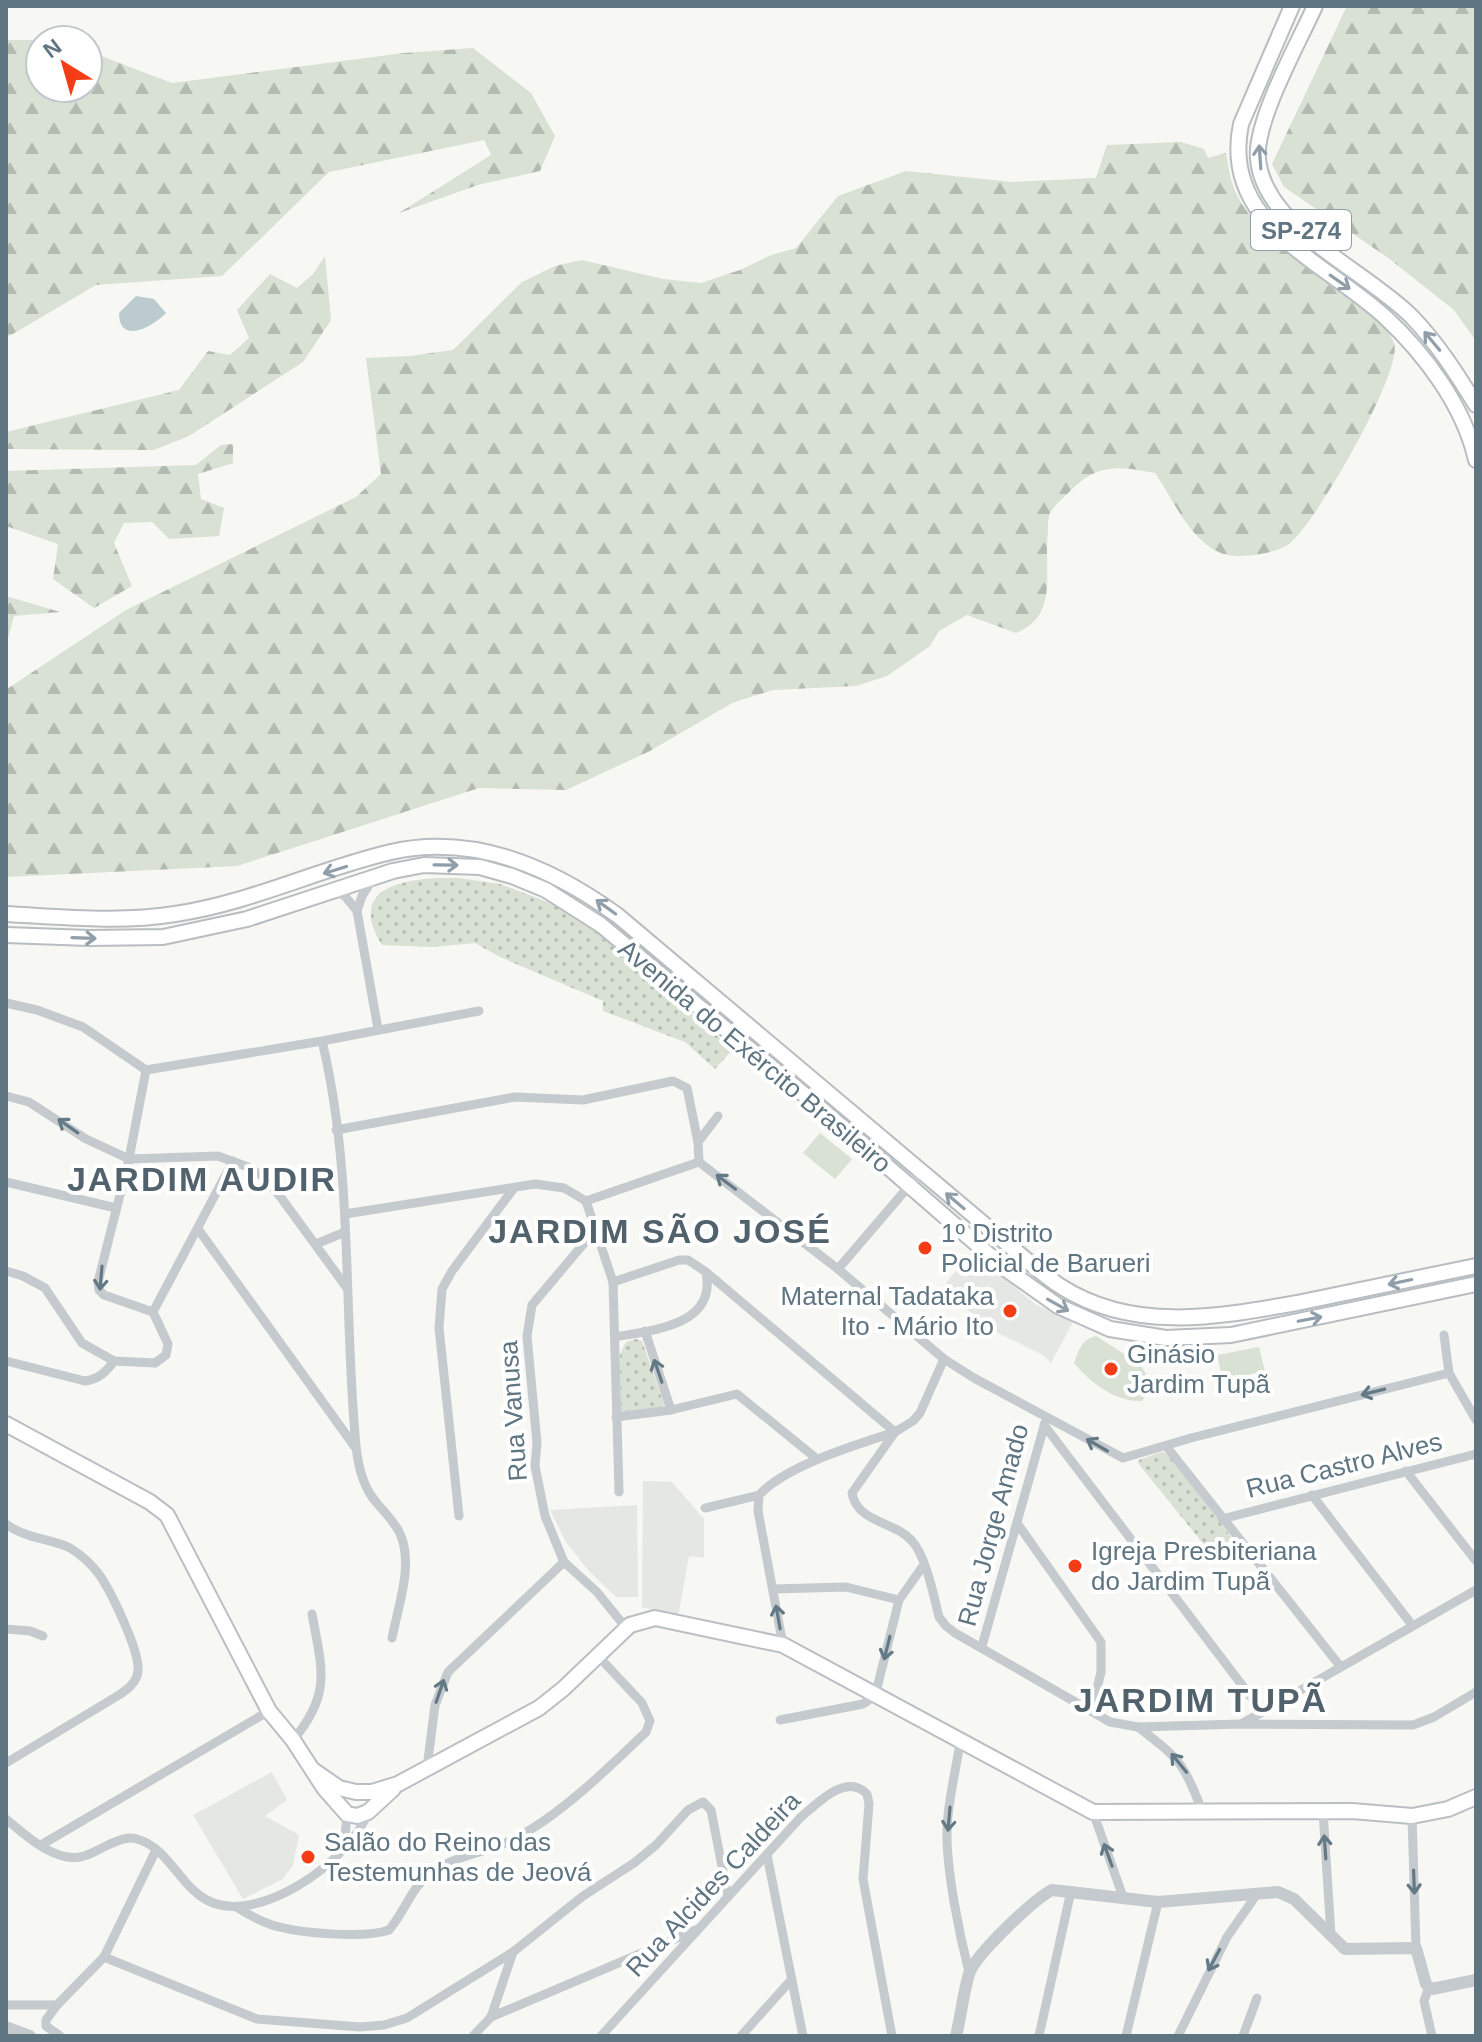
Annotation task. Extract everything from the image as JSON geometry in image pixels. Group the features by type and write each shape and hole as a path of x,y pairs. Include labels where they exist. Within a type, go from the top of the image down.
{"main road":[{"name":"SP-274","path":"1292,6 1241,124 1237,144 1241,178 1264,218 1312,262 1386,318 1435,374 1466,428 1476,460"},
{"name":"SP-274","path":"1315,6 1268,113 1259,142 1258,159 1262,176 1286,217 1384,291 1412,317 1437,345 1476,405"},
{"name":"Avenida do Exército Brasileiro","path":"6,914 126,918 174,914 222,905 405,850 443,847 510,857 539,867 589,895 647,939 1061,1287 1088,1299 1159,1318 1220,1317 1476,1266"},
{"path":"393,871 405,850"},
{"name":"Avenida do Exército Brasileiro","path":"6,935 163,937 247,919 393,871 424,865 480,867 534,885 601,925 1035,1291 1058,1306 1110,1329 1139,1335 1198,1338 1231,1335 1476,1284"},
{"path":"6,1424 125,1488 167,1515 269,1711 293,1740 324,1788 347,1814 357,1816 368,1812 398,1784 539,1708 627,1629 646,1619 662,1618 783,1645 1093,1812 1323,1811 1412,1816 1448,1809 1476,1797"},
{"path":"313,1770 339,1788 359,1792 398,1784"},
{"path":"359,1792 368,1812"},
{"path":"347,1814 347,1801 359,1792"}],"street":[{"path":"372,880 357,911 378,1029"},
{"path":"336,892 345,896 357,911"},
{"path":"6,1003 37,1010 83,1027 146,1070 479,1011"},
{"path":"322,1041 331,1077 345,1214 356,1449 366,1487 403,1539 404,1575 392,1638"},
{"path":"6,1271 45,1288 82,1343 114,1361 155,1363 166,1355 168,1344 153,1312 104,1295 99,1290 98,1282 129,1159 146,1070"},
{"path":"336,1130 515,1097 583,1100 673,1081 687,1088 699,1162 838,1269 944,1359 1045,1420 1123,1458 1449,1373"},
{"path":"6,1096 29,1102 86,1139 129,1159 218,1156 264,1177 347,1288"},
{"path":"698,1142 718,1116"},
{"path":"153,1312 233,1161"},
{"path":"586,1201 699,1162"},
{"path":"838,1269 921,1172"},
{"path":"6,1182 116,1208"},
{"path":"345,1214 551,1184 586,1201 613,1282 619,1492"},
{"path":"459,1516 439,1328 442,1289 466,1251 514,1188"},
{"path":"198,1229 356,1449"},
{"name":"Rua Vanusa","path":"564,1562 545,1516 535,1466 537,1443 528,1318 532,1305 596,1229"},
{"path":"316,1244 345,1232"},
{"path":"613,1282 679,1260 688,1260 895,1432"},
{"path":"615,1337 645,1331 698,1312 709,1291 706,1272"},
{"path":"645,1331 671,1410"},
{"path":"1444,1335 1449,1373 1476,1420"},
{"path":"705,1508 759,1495 771,1484 817,1459 895,1432 913,1421 920,1413 944,1359"},
{"path":"6,1361 85,1381 95,1380 114,1361"},
{"path":"616,1417 671,1410 737,1394 817,1459"},
{"path":"1045,1420 1261,1710"},
{"name":"Rua Jorge Amado","path":"982,1646 1045,1420"},
{"path":"895,1432 857,1483 852,1493 853,1503 860,1511 906,1535 915,1544 939,1617 946,1626 1110,1722 1138,1727 1413,1725 1434,1717 1476,1692"},
{"path":"1166,1446 1340,1666"},
{"name":"Rua Castro Alves","path":"1222,1519 1476,1454"},
{"path":"1406,1471 1476,1561"},
{"path":"759,1495 758,1511 783,1645"},
{"path":"1312,1495 1412,1625"},
{"path":"1017,1523 1101,1642 1101,1672 1092,1710"},
{"path":"6,1524 28,1537 69,1548 97,1572 126,1628 138,1671 133,1683 119,1695 6,1763"},
{"path":"427,1768 435,1705 448,1672 564,1562 597,1592 627,1629"},
{"path":"780,1720 863,1704 875,1696 899,1600 923,1566"},
{"path":"773,1589 846,1587 899,1600"},
{"path":"1241,1724 1476,1590"},
{"path":"293,1740 312,1718 323,1673 312,1614"},
{"path":"6,1639 10,1630 30,1631 43,1636"},
{"path":"6,1819 60,1855 81,1857 134,1837 156,1850 206,1900 238,1908 261,1921 297,1930 368,1933 389,1930 419,1883 427,1876 449,1863 511,1841 530,1830 580,1791 646,1732 650,1721 647,1708 599,1657"},
{"path":"41,1845 269,1711"},
{"path":"1138,1727 1173,1754 1184,1768 1202,1811"},
{"path":"960,1742 947,1844 969,1972"},
{"name":"Rua Alcides Caldeira","path":"601,2036 800,1818 823,1798 850,1786 859,1787 867,1794 869,1804 863,1879 892,2036"},
{"path":"104,1957 257,2019 360,2027 384,2025 407,2018 513,1952 583,1896 645,1854 697,1803 703,1802 711,1810 728,1897"},
{"path":"1323,1811 1331,1938"},
{"path":"238,1908 256,1904 297,1885 324,1868 362,1826 368,1812"},
{"path":"1093,1812 1123,1897"},
{"path":"344,1848 347,1814"},
{"path":"1412,1816 1416,1948 1429,1987 1424,2001 1432,2036"},
{"path":"60,2036 46,2026 46,2020 104,1957 156,1850"},
{"path":"767,1855 803,2036"},
{"path":"956,2036 969,1972 980,1955 1042,1895 1052,1890 1158,1902 1278,1892 1288,1894 1339,1946 1351,1951 1416,1948"},
{"path":"1039,2036 1071,1891"},
{"path":"1178,2036 1220,1948 1257,1894"},
{"path":"1126,2036 1158,1902"},
{"path":"473,2036 491,2017 699,1929"},
{"path":"651,1949 659,1951 665,1962 664,1967"},
{"path":"491,2017 513,1952"},
{"path":"741,2036 792,1979"},
{"path":"1429,1987 1435,1990 1476,1980"},
{"path":"1243,2036 1257,1998"},
{"path":"6,2005 57,2005"},
{"path":"6,2027 30,2036"}],"shaded area":[{"path":"136,296 154,299 166,313 154,323 131,331 121,323 119,313"},
{"name":"Maternal Tadataka Ito - Mário Ito","path":"972,1251 1035,1304 1073,1322 1051,1363 1043,1355 998,1333 939,1292"},
{"path":"643,1481 672,1482 704,1519 704,1558 689,1556 678,1617 642,1607"},
{"path":"637,1505 638,1597 616,1597 589,1571 566,1542 550,1510"},
{"path":"272,1772 287,1800 265,1816 299,1835 293,1865 283,1879 243,1899 193,1815"}],"green space":[{"path":"1347,6 1476,6 1476,341 1454,310 1387,257 1284,187 1272,164"},
{"path":"6,40 24,40 24,104 104,104 104,57 172,83 404,53 473,48 531,93 555,136 540,171 478,185 399,213 491,155 484,140 329,172 222,276 96,285 6,338"},
{"path":"1181,142 1204,149 1208,158 1226,153 1232,183 1252,218 1285,251 1378,321 1394,343 1393,359 1385,383 1355,446 1318,508 1289,544 1256,555 1222,553 1198,537 1155,473 1120,468 1100,471 1081,481 1050,513 1044,603 1030,625 1016,633 967,615 939,631 930,646 887,676 856,686 773,690 732,703 650,751 566,790 479,788 237,866 6,877 7,689 126,610 356,497 381,474 366,358 453,350 522,282 555,266 582,260 663,279 701,283 740,270 771,255 796,248 838,196 906,171 1012,182 1096,178 1107,145"},
{"path":"325,256 331,320 303,362 189,436 154,450 6,449 6,432 179,390 208,351 230,355 249,338 237,310 270,274 297,288 313,274"},
{"path":"233,444 233,463 198,474 201,499 224,508 219,536 169,539 152,522 124,523 114,543 132,586 94,608 53,579 58,544 6,526 6,471 196,465 221,445"},
{"path":"6,596 60,612 14,616 6,645"},
{"path":"436,878 500,884 548,902 580,919 733,1049 715,1069 685,1042 603,1011 603,1001 500,957 475,943 432,947 382,945 373,927 371,913 373,902 380,893 404,882"},
{"path":"820,1133 852,1159 835,1179 803,1153"},
{"name":"Ginásio Jardim Tupã","path":"1096,1336 1140,1364 1153,1386 1142,1401 1122,1398 1104,1390 1074,1363 1084,1343"},
{"path":"642,1341 664,1404 662,1407 624,1414 621,1411 620,1354 626,1342"},
{"path":"1259,1347 1265,1371 1223,1381 1217,1355"},
{"path":"1161,1452 1169,1455 1233,1539 1210,1552 1138,1463"}],"place":[{"name":"1º Distrito Policial de Barueri","path":"925,1248"},
{"name":"Maternal Tadataka Ito - Mário Ito","path":"1010,1311"},
{"name":"Ginásio Jardim Tupã","path":"1111,1369"},
{"name":"Igreja Presbiteriana do Jardim Tupã","path":"1075,1566"},
{"name":"Salão do Reino das Testemunhas de Jeová","path":"308,1857"}],"district":[{"name":"JARDIM AUDIR","path":"202,1179"},
{"name":"JARDIM SÃO JOSÉ","path":"660,1231"},
{"name":"JARDIM TUPÃ","path":"1201,1700"}]}
